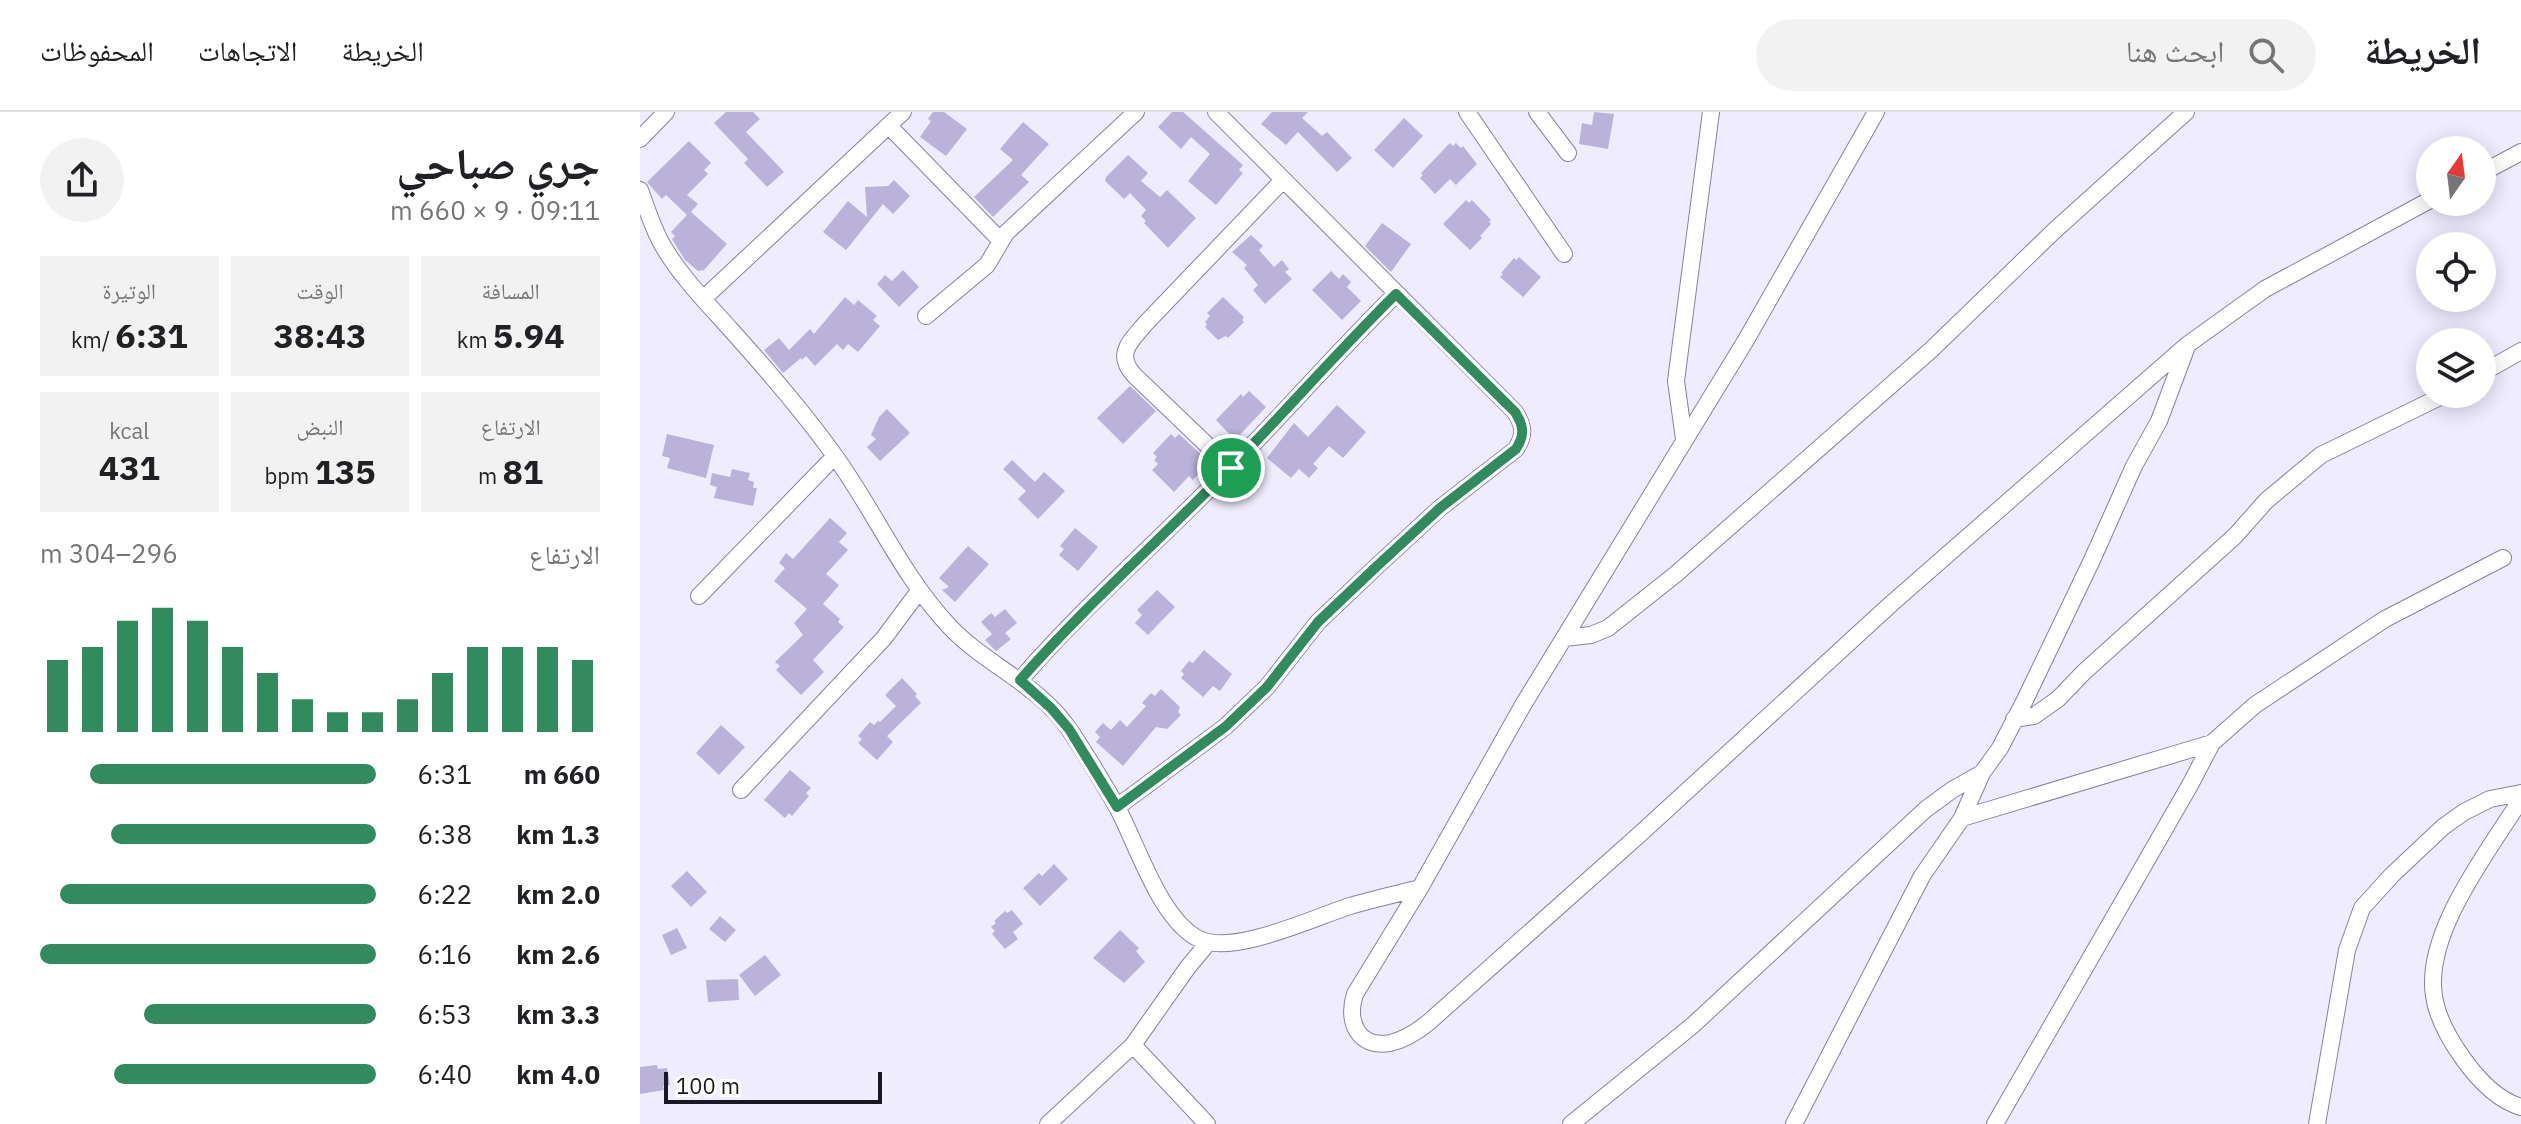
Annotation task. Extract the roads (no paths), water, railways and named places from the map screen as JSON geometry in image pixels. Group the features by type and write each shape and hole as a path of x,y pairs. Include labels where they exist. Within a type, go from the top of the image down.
{"street":[{"path":"640,139 666,112"},
{"path":"703,299 903,112"},
{"path":"926,316 987,265 1006,233 1136,112"},
{"path":"1117,807 1225,727 1267,687 1318,622 1429,518 1516,449 1522,440 1522,423 1515,412 1216,112"},
{"path":"1467,112 1564,254"},
{"path":"1537,112 1568,153"},
{"path":"1684,439 1676,381 1711,112"},
{"path":"1876,112 1746,340 1478,781 1420,888 1355,994 1351,1005 1353,1025 1358,1035 1367,1041 1390,1043 1429,1022 1925,573 2187,345 2265,289 2416,208"},
{"path":"1564,638 1591,635 1608,628 1676,574 1931,350 2054,231 2186,112"},
{"path":"889,126 1001,241"},
{"path":"2496,165 2521,152"},
{"path":"1231,468 1134,375 1126,366 1124,357 1137,334 1163,305 1283,180"},
{"path":"640,190 646,230 802,411 835,456 919,591 953,630 1020,680 1069,729 1117,807 1155,889 1187,931 1208,943 1243,940 1283,931 1351,906 1420,888"},
{"path":"1020,680 1094,601 1231,468 1350,339 1396,294"},
{"path":"1794,1124 1922,876 1962,818 1982,773 2000,748 2092,560 2134,466 2159,421 2187,345"},
{"path":"2496,365 2521,351"},
{"path":"2014,719 2034,716 2058,699 2235,536 2266,501 2321,455 2417,408"},
{"path":"699,596 835,456"},
{"path":"1995,1124 2212,743 2255,705 2385,619 2503,558"},
{"path":"741,790 884,638 919,591"},
{"path":"1962,818 2212,743"},
{"path":"1571,1124 1693,1025 1926,809 1982,773"},
{"path":"2521,796 2450,913 2437,955 2433,988 2434,1000 2446,1029 2466,1063 2499,1096 2521,1107"},
{"path":"2317,1124 2347,950 2362,908 2443,827 2464,812 2490,799 2521,796"},
{"path":"1048,1124 1133,1045 1208,943"},
{"path":"1133,1045 1207,1124"}]}
